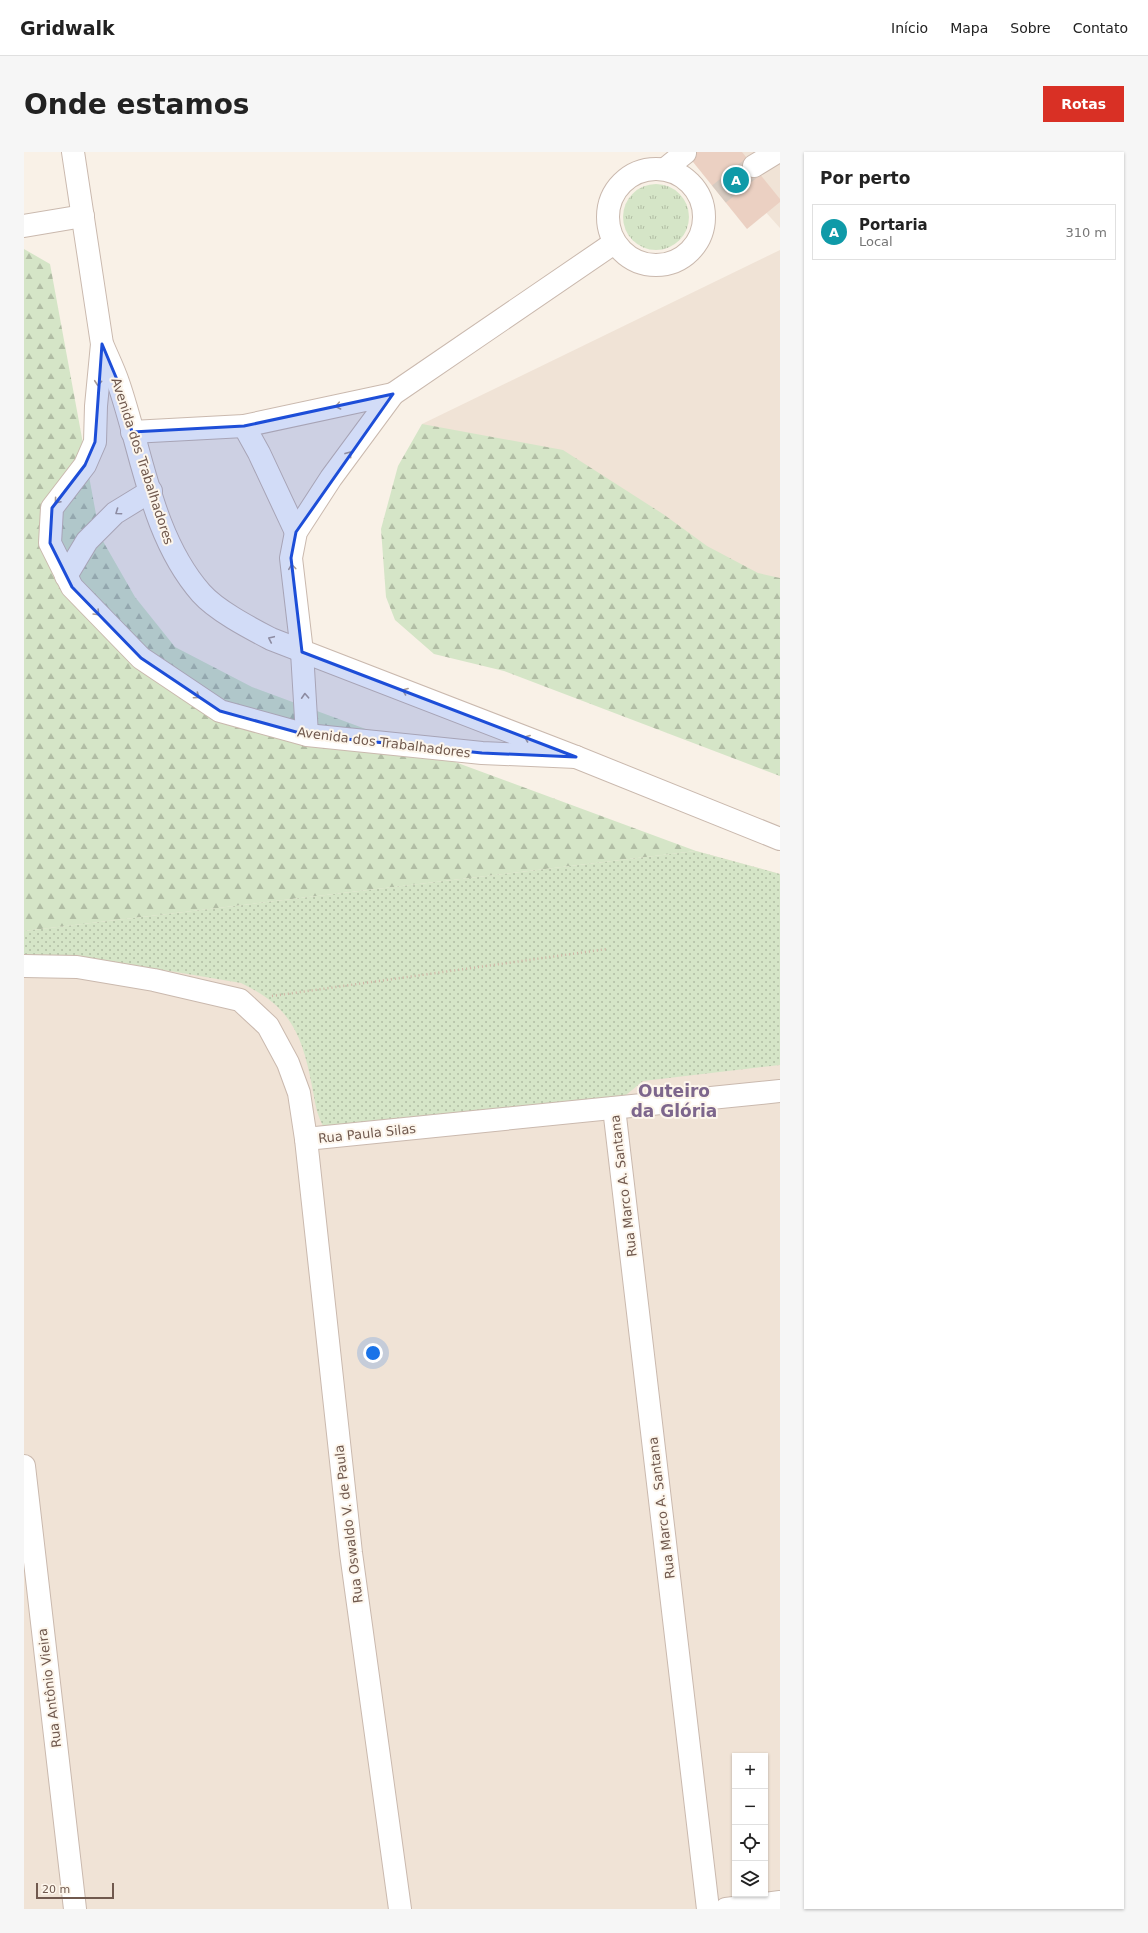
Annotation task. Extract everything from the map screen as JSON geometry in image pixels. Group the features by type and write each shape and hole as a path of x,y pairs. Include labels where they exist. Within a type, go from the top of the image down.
{"street":[{"name":"Avenida dos Trabalhadores","path":"73,152 102,344 96,406 95,442 85,465 52,508 50,543 72,587 141,658 220,711 307,735 482,753 576,756"},
{"path":"665,169 685,152"},
{"path":"754,166 777,152"},
{"path":"650,168 665,169 679,174 691,182 699,194 711,200 698,239 686,255 674,262 661,265 647,264 634,260 623,253 614,243 609,230 607,217 609,204 614,191 624,180 636,172 650,168"},
{"path":"24,226 83,216"},
{"path":"307,735 302,652 290,558 296,532 331,478 392,394 614,243"},
{"name":"Avenida dos Trabalhadores","path":"102,344 118,382 160,521 177,560 202,594 238,622 271,639 302,652 576,756 780,839"},
{"path":"132,432 244,426 392,394"},
{"path":"244,426 259,453 296,532"},
{"path":"66,576 87,541 115,513 151,491"},
{"name":"Rua Paula Silas","path":"24,966 77,967 154,980 240,1000 268,1026 288,1063 299,1093 306,1139 780,1091"},
{"name":"Rua Marco A. Santana","path":"614,1108 708,1909"},
{"name":"Rua Oswaldo V. de Paula","path":"306,1139 351,1553 400,1909"},
{"name":"Rua Antônio Vieira","path":"24,1466 75,1909"},
{"path":"726,1909 780,1902"}],"path":[{"path":"240,1000 607,949"}],"highlighted area":[{"path":"102,344 118,382 132,432 244,426 393,394 296,532 291,558 302,652 576,757 482,753 307,735 220,711 141,658 72,587 50,543 52,508 85,465 95,442"}],"shaded area":[{"path":"711,152 780,152 780,228 736,179"},
{"path":"780,250 780,661 422,424"},
{"path":"696,851 780,874 780,1909 24,1909 24,931"}],"green space":[{"path":"656,184 669,187 679,194 686,204 689,217 686,230 679,240 669,247 656,250 643,247 633,240 626,230 623,217 626,204 633,194 643,187"},
{"path":"24,249 50,264 100,536 135,597 175,647 252,687 696,851 24,931"},
{"path":"422,424 563,450 663,514 707,546 758,573 780,578 780,776 504,671 434,654 395,620 386,597 381,529 398,466"},
{"path":"696,851 780,874 780,1065 643,1081 626,1095 325,1129 315,1103 304,1051 292,1024 283,1012 258,992 241,983 75,955 24,955 24,931"}],"building":[{"path":"685,152 742,152 780,199 780,202 747,229"}],"tunnel":[{"path":"719,194 754,166"}],"place":[{"name":"Portaria","path":"736,180"}],"district":[{"name":"Outeiro da Glória","path":"674,1101"}]}
